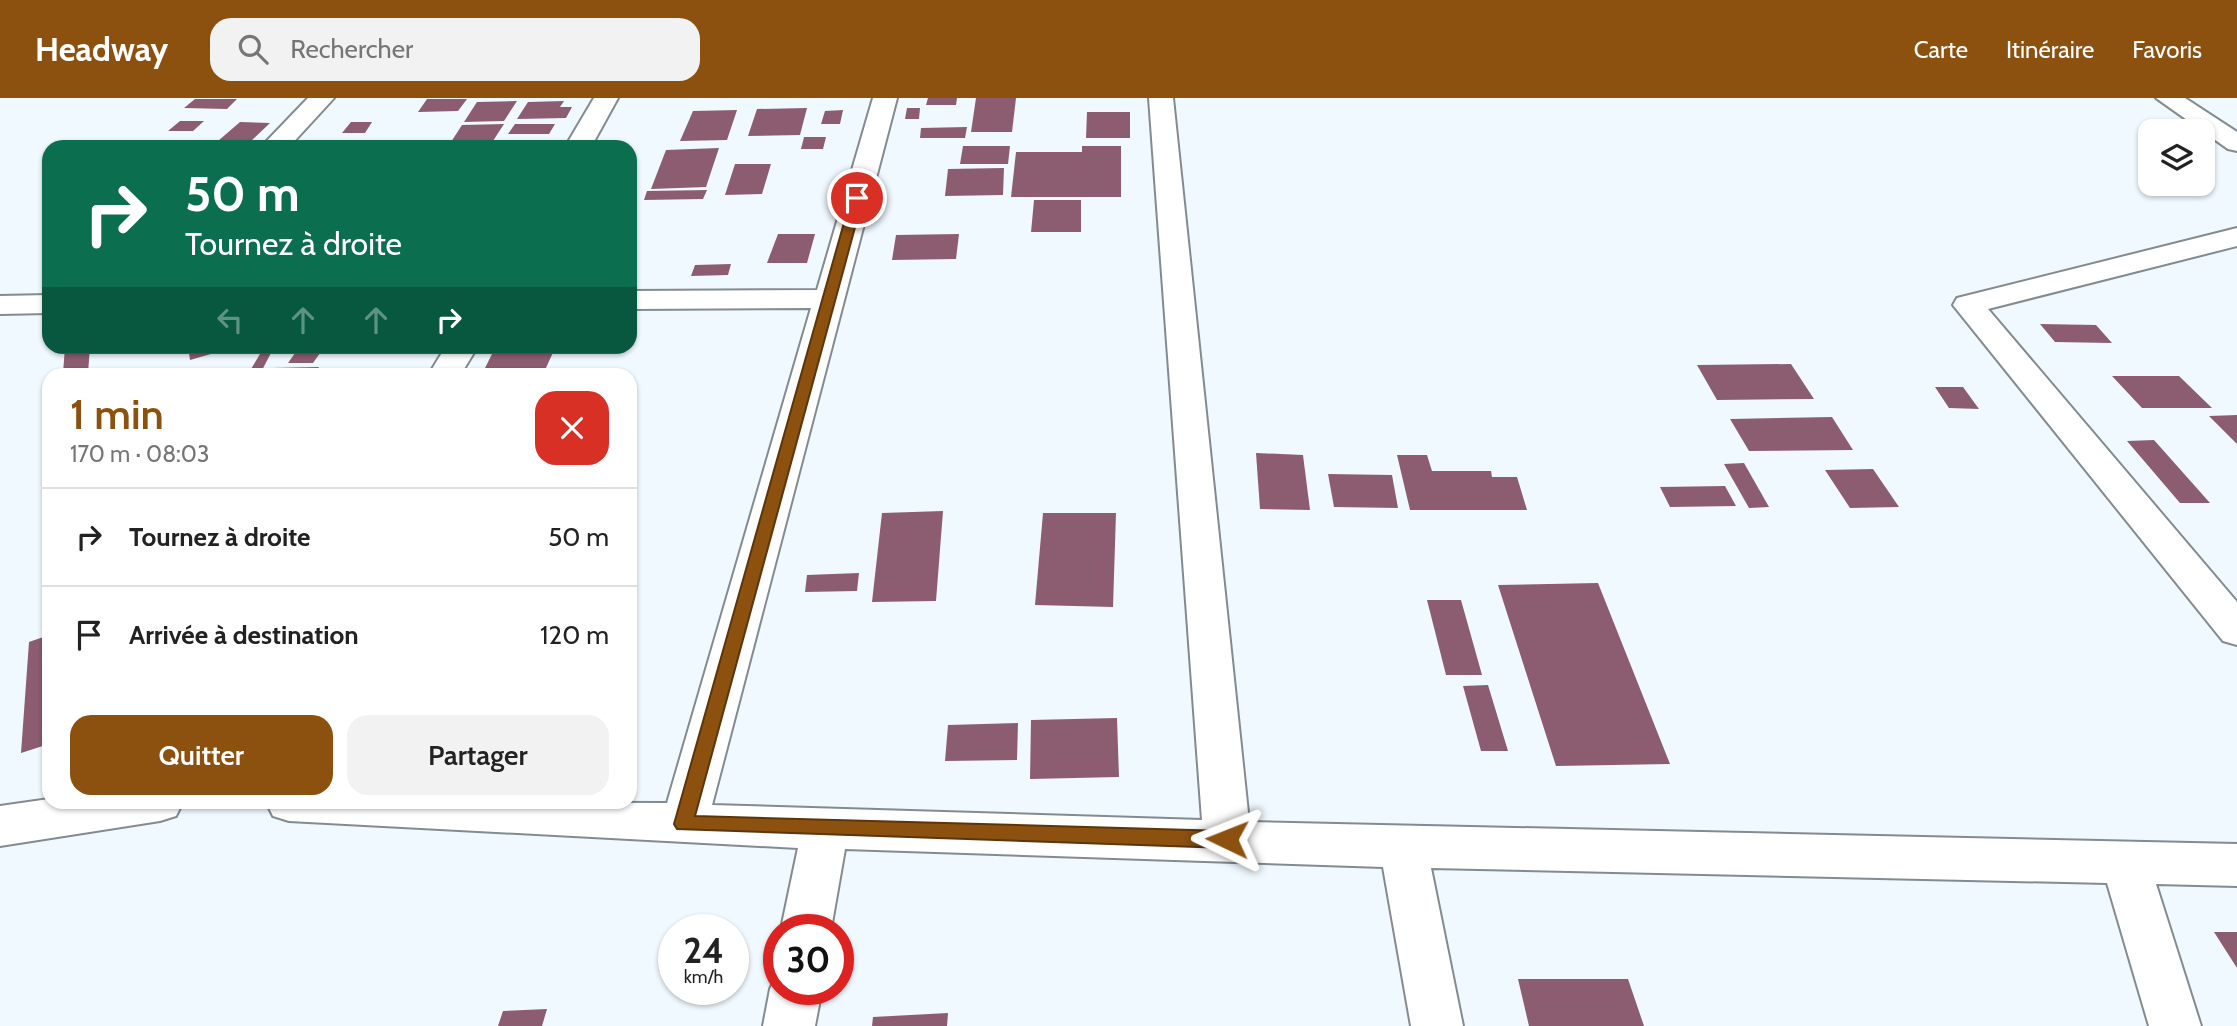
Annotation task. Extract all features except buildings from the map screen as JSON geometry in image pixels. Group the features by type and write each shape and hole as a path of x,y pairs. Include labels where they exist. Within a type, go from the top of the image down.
{"street":[{"path":"281,140 322,98"},
{"path":"582,140 607,98"},
{"path":"684,824 885,98"},
{"path":"1161,98 1227,839"},
{"path":"2168,98 2237,143"},
{"path":"2237,237 1968,305 2237,630"},
{"path":"637,300 829,299"},
{"path":"0,305 42,304"},
{"path":"0,826 113,809"},
{"path":"415,809 684,824 1227,839 1403,847 2237,865"},
{"path":"809,914 825,828"},
{"path":"1403,847 1437,1026"},
{"path":"2125,863 2175,1026"},
{"path":"789,1026 793,1005"}],"route":[{"path":"857,198 684,824 1227,839"}]}
